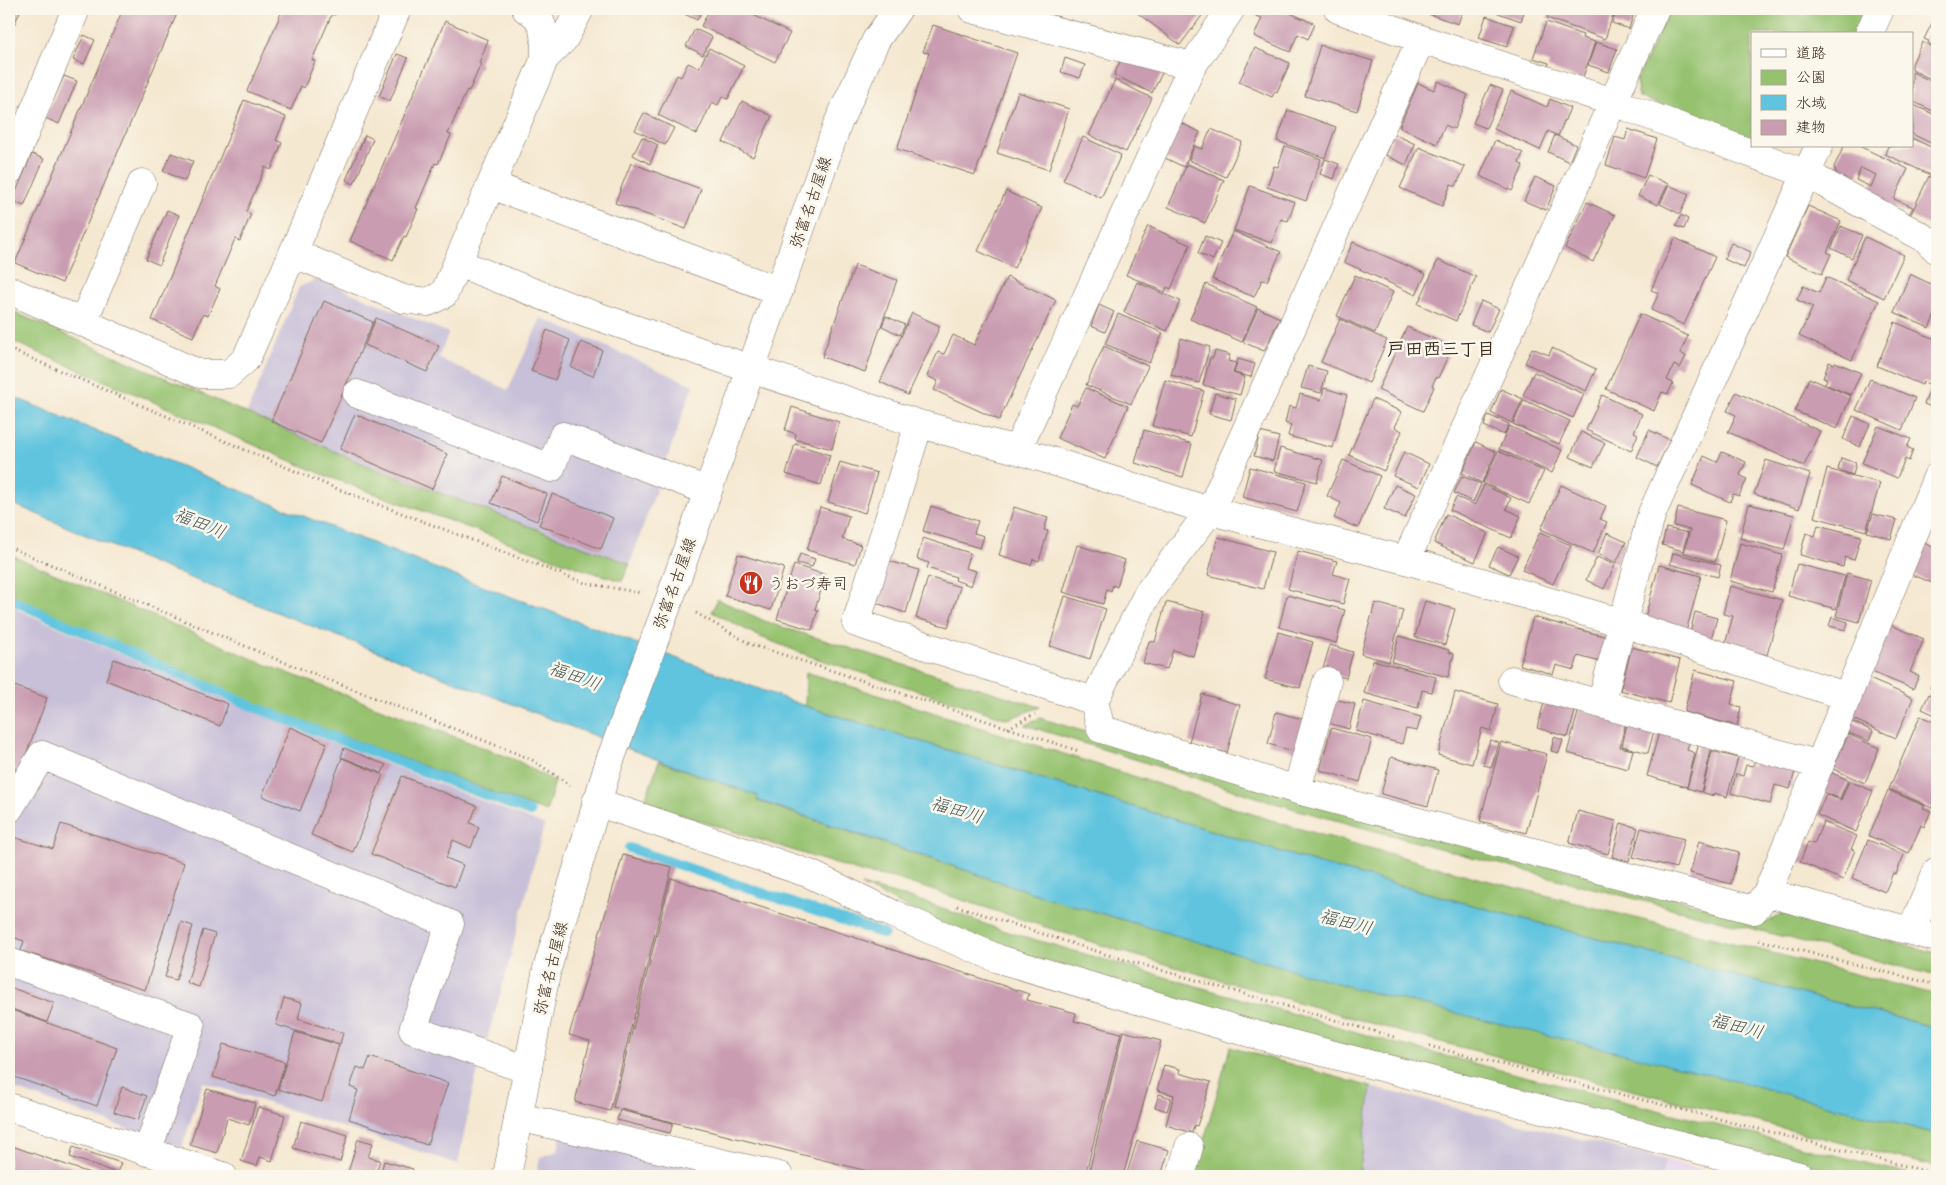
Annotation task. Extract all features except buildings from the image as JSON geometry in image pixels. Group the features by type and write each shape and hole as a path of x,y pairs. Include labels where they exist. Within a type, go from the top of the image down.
{"street":[{"path":"9,171 76,9"},
{"path":"9,290 200,374 229,374 246,360 397,9"},
{"path":"526,9 536,13 545,31 545,58"},
{"path":"293,253 403,299 428,302 444,294 545,58 564,39 580,9"},
{"name":"弥富名古屋線","path":"507,1176 547,969 596,802 838,123 876,40 898,9"},
{"path":"972,9 1192,66"},
{"path":"1017,450 1192,66 1231,9"},
{"path":"1338,9 1421,39 1613,102 1807,174 1926,239 1937,250"},
{"path":"1406,560 1655,9"},
{"path":"1870,32 1880,9"},
{"path":"1421,39 1210,511 1148,593 1094,701 1102,729 1297,790 1754,910 1767,893 1937,477"},
{"path":"1601,704 1652,513 1818,148"},
{"path":"83,322 142,183"},
{"path":"491,184 779,291"},
{"path":"458,263 579,310 919,424 1017,450 1210,511 1406,560 1622,623 1848,697"},
{"path":"357,394 551,468 563,436 708,491"},
{"path":"919,424 856,623 1094,701"},
{"path":"1512,680 1820,765"},
{"path":"1297,790 1327,681"},
{"path":"9,809 42,755 450,924 413,1030 528,1070"},
{"path":"596,802 810,874 893,914 999,959 1238,1030 1800,1176"},
{"path":"1911,931 1937,871"},
{"path":"1767,893 1937,938"},
{"path":"9,962 191,1026 147,1152"},
{"path":"9,1107 223,1176"},
{"path":"518,1117 779,1176"},
{"path":"1181,1176 1189,1147"}],"path":[{"path":"9,349 330,486 585,583 666,608 750,644 1085,752"},
{"path":"9,547 271,657 531,759 596,802"},
{"path":"1008,728 1036,714 1044,716"},
{"path":"948,903 1105,954 1402,1039"},
{"path":"1758,940 1937,985"},
{"path":"1421,1044 1937,1174"}],"shaded area":[{"path":"318,279 449,333 438,358 508,390 541,318 693,385 630,564 505,520 373,468 247,413 299,287"},
{"path":"9,606 254,712 544,825 506,973 473,1089 458,1164 203,1082 182,1148 9,1087"},
{"path":"1371,1087 1666,1160 1661,1176 1359,1176"},
{"path":"561,1133 749,1176 536,1176 540,1157 558,1151"},
{"path":"1666,1160 1726,1176 1661,1176"}],"green space":[{"path":"1670,9 1865,9 1855,32 1751,32 1751,139 1639,97 1636,81"},
{"path":"9,310 373,468 630,564 622,581 585,570 329,477 9,340"},
{"path":"9,554 267,665 518,761 555,782 546,812 255,703 9,596"},
{"path":"717,599 769,623 1040,707 1008,719 812,657 758,636 712,612"},
{"path":"806,672 1290,826 1474,877 1937,995 1937,1028 1814,997 1320,864 805,706"},
{"path":"1040,718 1293,796 1766,923 1783,913 1937,953 1937,976 1479,859 1298,810 1025,725"},
{"path":"659,761 758,796 757,801 1042,896 1937,1134 1937,1167 1405,1033 1123,952 894,878 864,873 644,803"},
{"path":"861,885 928,903 1001,930 1398,1044 1917,1176 1854,1176 1259,1024 969,938"},
{"path":"1230,1047 1371,1087 1359,1176 1194,1176"}],"water":[{"name":"福田川","path":"9,395 273,504 455,576 805,706 1320,864 1814,997 1937,1028 1937,1134 1744,1083 1357,989 1042,896 757,800 758,796 583,732 259,605 9,502"}],"waterway":[{"path":"9,599 254,707 530,812"},
{"path":"629,848 884,934"}],"place":[{"name":"うおづ寿司","path":"751,583"}],"district":[{"name":"戸田西三丁目","path":"1441,349"}]}
